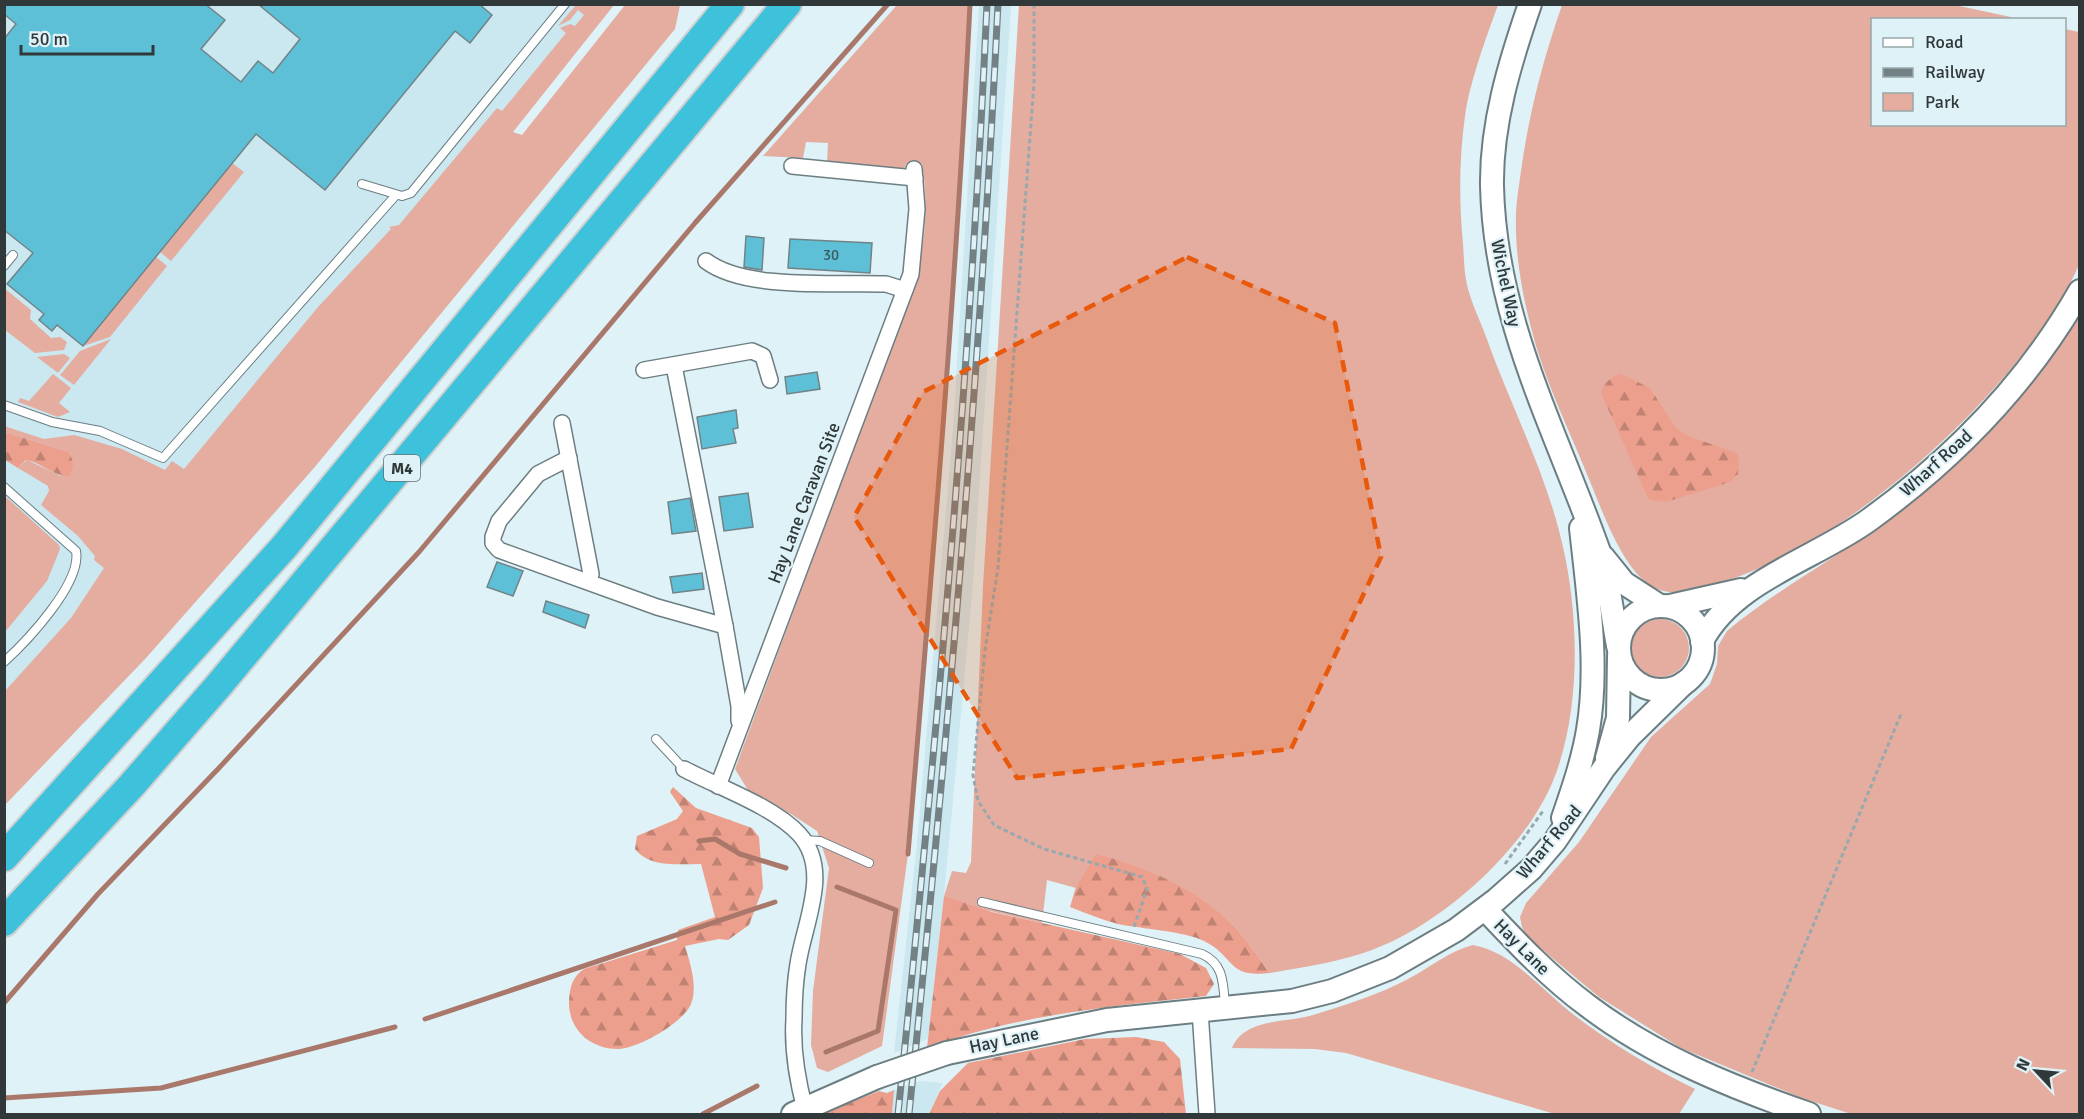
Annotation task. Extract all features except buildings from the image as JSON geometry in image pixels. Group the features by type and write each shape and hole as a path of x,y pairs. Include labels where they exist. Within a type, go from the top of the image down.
{"highway":[{"name":"M4","path":"4,857 116,737 284,548 730,4"},
{"name":"M4","path":"4,922 130,786 219,685 787,4"},
{"name":"M4","path":"4,835 116,737"}],"main road":[{"name":"Wichel Way","path":"1530,4 1505,86 1496,133 1492,183 1499,268 1512,323 1599,551 1619,652"},
{"name":"Wharf Road","path":"1485,909 1530,869 1555,841 1604,768 1637,728 1684,683 1700,662 1702,641 1719,614 1750,588 1853,531 1934,468 2004,398 2040,352 2079,291"},
{"path":"1555,841 1585,746 1591,705 1590,632 1579,500"},
{"name":"Wichel Way","path":"1599,551 1624,583 1664,606"},
{"name":"Wharf Road","path":"1604,768 1618,718 1620,635 1628,620 1642,610 1750,588"},
{"path":"1664,606 1689,617 1697,626 1702,641"},
{"path":"1619,652 1630,677 1643,687 1664,690 1684,683"},
{"name":"Hay Lane","path":"799,1112 877,1077 947,1053 1107,1020 1292,1001 1371,977 1430,947 1485,909 1552,977 1609,1022 1681,1064 1809,1114"}],"street":[{"name":"Hay Lane Caravan Site","path":"718,786 911,274 916,238 914,173 792,166"},
{"path":"706,261 724,272 749,279 886,284 905,290"},
{"path":"644,370 752,351 763,356 770,380"},
{"name":"Hay Lane Caravan Site","path":"674,366 725,626 739,706 739,730"},
{"path":"562,423 591,574 589,582"},
{"path":"569,458 550,465 531,481 499,521 493,543 505,554 693,619 725,626"},
{"path":"684,769 786,822 804,840 814,863 815,886 798,964 793,1049 799,1112"},
{"path":"1200,1011 1207,1114"}],"lane":[{"path":"362,184 396,195 411,193 565,4"},
{"path":"4,405 52,422 100,431 163,458 396,195"},
{"path":"4,266 13,255"},
{"path":"4,487 76,551 77,558 69,582 53,606 4,662"},
{"path":"656,739 684,769"},
{"path":"804,840 820,841 869,863"},
{"path":"982,902 1131,935 1202,954 1213,959 1220,969 1226,1009"}],"path":[{"path":"1034,4 1034,83 998,568 985,650 973,776 978,801 994,825 1044,849 1142,876 1147,889 1131,935"},
{"path":"1745,1090 1901,714"},
{"path":"1504,864 1534,827 1549,802"}],"highlighted area":[{"path":"1187,257 1335,323 1381,557 1291,749 1017,778 854,517 923,392"}],"shaded area":[{"path":"5,5 614,5 5,748"},
{"path":"979,5 1011,5 973,584 944,896 928,1039 894,1053 917,844 953,428"},
{"path":"920,1081 943,1083 929,1114 892,1114 894,1090"}],"green space":[{"path":"1950,4 2015,18 1871,18 1871,126 2066,126 2066,29 2079,32 2079,265 2053,312 2018,361 1975,409 1926,456 1874,499 1820,536 1768,564 1718,583 1686,591 1671,592 1655,588 1634,570 1616,542 1545,372 1529,321 1520,277 1516,212 1524,149 1537,87 1562,5"},
{"path":"576,5 614,5 513,132 522,135 625,5 680,5 675,29 314,468 146,658 5,805 5,691 71,618 104,568 94,560 95,556 78,536 41,505 49,491 48,486 18,468 27,460 61,476 66,451 5,432 4,426 44,439 74,435 122,449 165,470 172,461 184,469 318,307 391,229 389,227 399,225 497,108 502,111 566,33 560,28 570,24 575,26 584,15 578,10 570,20 558,26"},
{"path":"897,5 970,5 963,157 938,497 908,854 882,1046 828,1072 817,1068 811,1045 813,991 829,868 817,831 791,814 751,795 735,769 914,286 923,241 924,179 922,164 906,164 903,171 827,164 828,143 806,142 803,158 763,156"},
{"path":"1019,5 1498,5 1474,74 1465,116 1460,180 1465,270 1471,298 1548,493 1563,547 1569,576 1575,638 1568,732 1550,788 1519,838 1498,862 1475,885 1424,924 1372,950 1334,961 1270,973 1233,925 1219,912 1187,890 1152,873 1096,855 1076,888 1047,880 1042,923 964,905 944,896 952,871 966,873 971,862 983,586"},
{"path":"232,163 244,172 171,261 160,252"},
{"path":"156,257 167,266 110,337 83,346"},
{"path":"4,288 31,310 30,319 51,338 60,337 67,342 64,350 35,353 5,330"},
{"path":"2079,315 2079,1114 1851,1114 1802,1098 1681,1048 1599,997 1527,937 1520,917 1526,903 1579,842 1651,737 1710,684 1717,664 1718,646 1727,631 1745,616 1881,525 1940,480 2015,404 2059,347"},
{"path":"111,339 74,385 60,375 80,351"},
{"path":"64,354 70,358 58,373 37,357"},
{"path":"53,374 71,388 59,403 70,412 58,417 18,402 20,398 29,401"},
{"path":"1621,374 1650,388 1676,428 1688,436 1734,452 1739,456 1738,474 1730,482 1666,502 1649,500 1601,393 1608,380"},
{"path":"5,432 66,451 73,463 69,476 58,474 26,460 18,468 5,460"},
{"path":"5,496 59,545 60,549 47,581 5,632"},
{"path":"1660,619 1676,624 1684,632 1689,648 1684,664 1676,672 1660,677 1644,672 1636,664 1631,648 1636,632 1644,624"},
{"path":"673,787 696,808 752,828 759,837 763,888 749,925 728,940 719,939 685,946 694,990 687,1011 670,1026 648,1040 627,1048 608,1048 583,1036 572,1020 569,996 572,983 577,975 584,969 677,940 678,930 715,917 701,864 656,862 641,855 635,849 637,836 677,819 683,811 670,792"},
{"path":"1096,854 1152,872 1203,900 1238,930 1270,973 1256,974 1238,969 1214,947 1196,938 1118,924 1070,907 1076,887"},
{"path":"944,896 992,912 1180,954 1206,968 1214,984 1206,996 1065,1013 995,1027 927,1048"},
{"path":"1473,945 1488,949 1514,964 1574,1015 1603,1036 1695,1089 1679,1114 1555,1114 1346,1053 1315,1049 1232,1048 1238,1038 1256,1026 1313,1015 1373,995 1397,985 1456,951"},
{"path":"1136,1037 1164,1042 1180,1059 1186,1114 929,1114 940,1091 968,1063 1085,1039"},
{"path":"894,1090 892,1114 822,1114 879,1091 887,1093"}],"waterway":[{"path":"4,1003 98,894 218,769 419,552 695,223 888,4"},
{"path":"908,854 951,323 970,4"},
{"path":"699,841 715,839 740,854 786,868"},
{"path":"826,1052 878,1031 896,910 837,887"},
{"path":"425,1019 775,902"},
{"path":"4,1098 161,1088 395,1027"},
{"path":"703,1114 757,1086"}],"railway":[{"path":"898,1114 926,837 950,560 971,282 987,4"},
{"path":"909,1114 961,560 982,282 998,4"}]}
